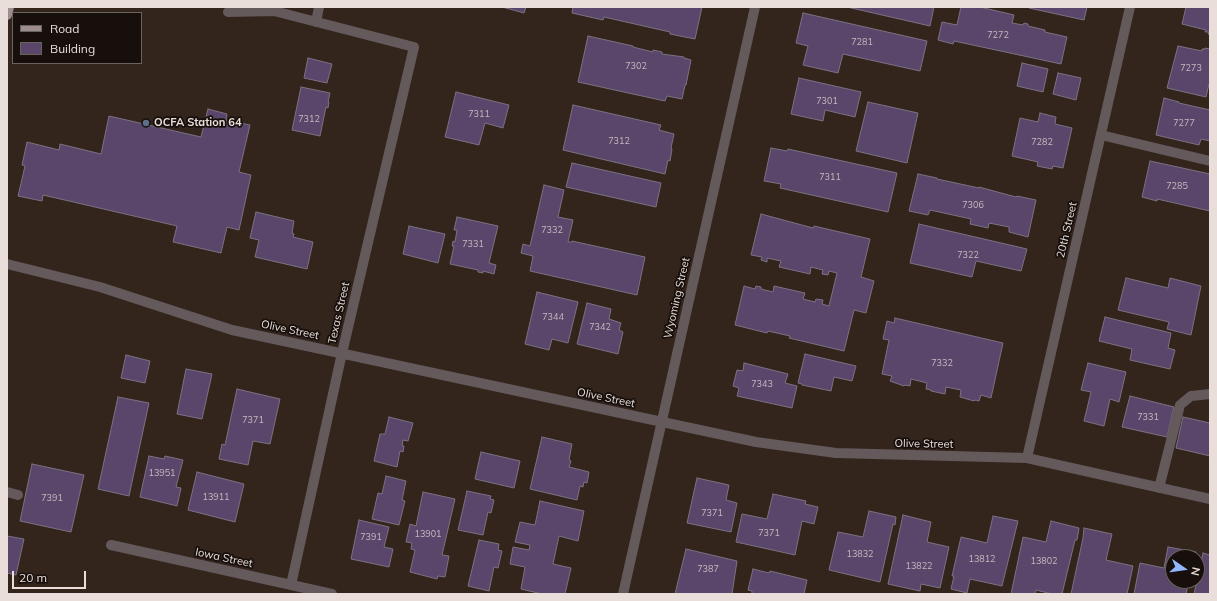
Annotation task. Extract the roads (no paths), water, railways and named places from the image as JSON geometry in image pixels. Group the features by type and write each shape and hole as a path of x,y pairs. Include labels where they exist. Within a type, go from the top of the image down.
{"main road":[{"path":"7,15 9,7"}],"street":[{"path":"228,12 274,11 316,22 319,7"},
{"name":"Wyoming Street","path":"623,594 755,7"},
{"name":"20th Street","path":"1027,458 1130,7"},
{"name":"Texas Street","path":"291,585 342,353 414,47 316,22"},
{"path":"1101,135 1210,161"},
{"name":"Olive Street","path":"7,264 100,287 232,330 756,442 836,453 1027,458 1210,499"},
{"path":"1160,488 1180,405 1191,396 1210,394"},
{"path":"7,492 18,495"},
{"name":"Iowa Street","path":"111,546 332,594"}],"place":[{"name":"OCFA Station 64","path":"146,123"}]}
